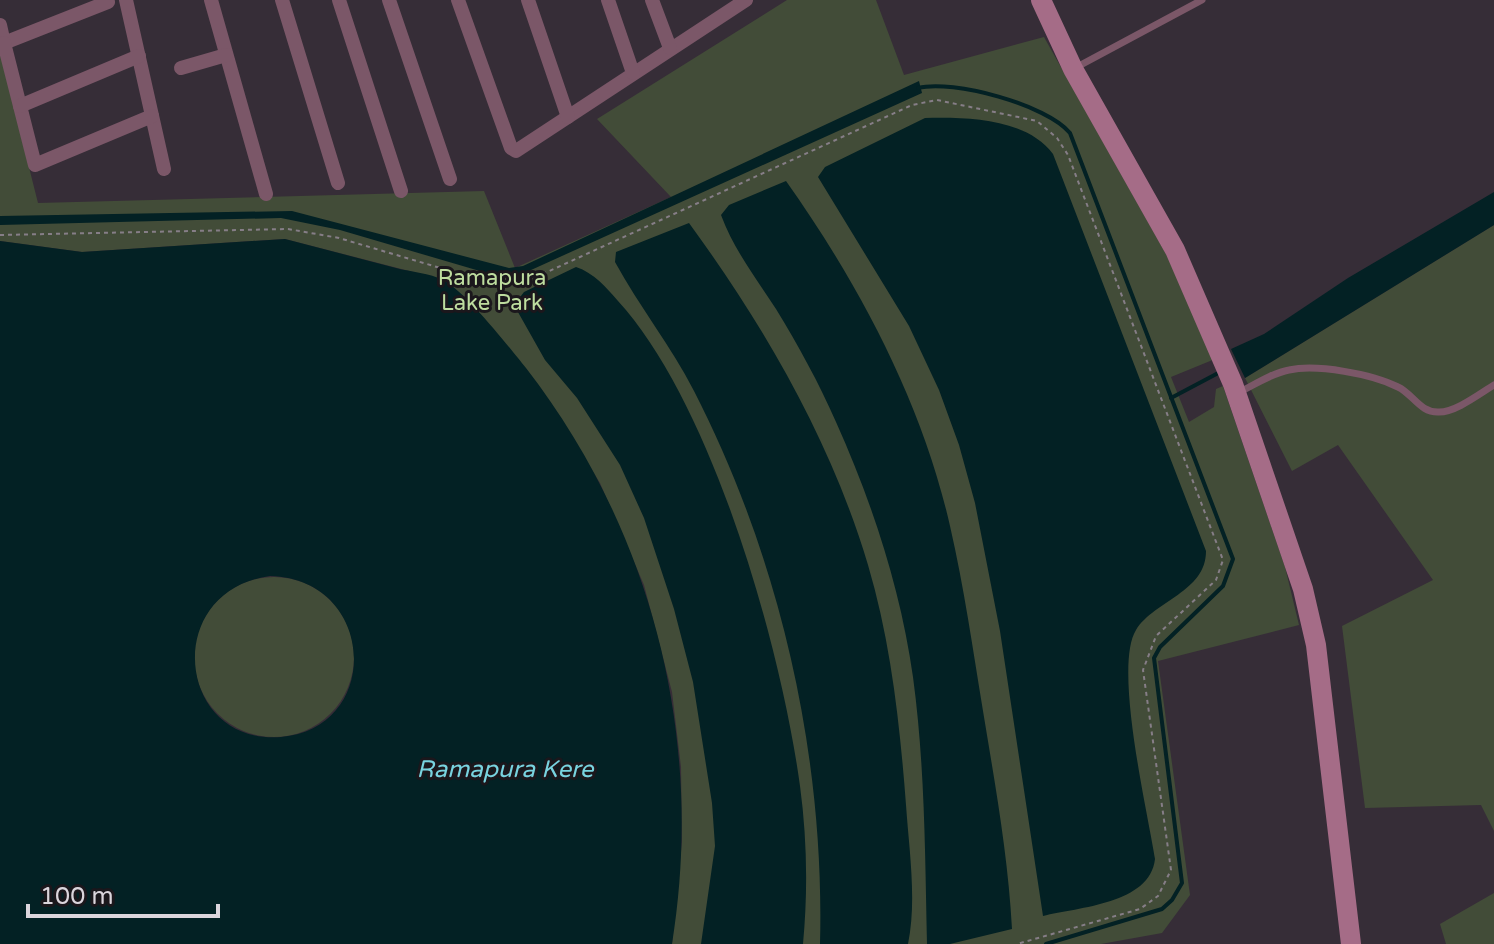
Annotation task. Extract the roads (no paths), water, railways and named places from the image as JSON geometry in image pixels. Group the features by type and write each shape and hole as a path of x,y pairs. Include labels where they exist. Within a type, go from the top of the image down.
{"main road":[{"path":"1041,0 1073,69 1175,250 1234,389 1303,589 1316,645 1351,944"}],"street":[{"path":"126,0 164,169"},
{"path":"211,0 266,194"},
{"path":"282,0 338,183"},
{"path":"339,0 401,191"},
{"path":"389,0 450,179"},
{"path":"458,0 511,148 519,151 746,0"},
{"path":"528,0 568,117"},
{"path":"608,0 633,73"},
{"path":"652,0 670,48"},
{"path":"4,43 108,2"},
{"path":"0,25 35,165 152,116"},
{"path":"181,68 226,55"},
{"path":"20,106 139,56"}],"lane":[{"path":"1073,69 1202,0"},
{"path":"1234,389 1285,370 1302,368 1366,375 1400,388 1424,409 1435,413 1446,411 1494,385"}],"water":[{"path":"919,81 922,93 520,275 490,274 340,230 281,218 0,225 0,216 292,211 509,268 523,266"},
{"path":"925,118 994,122 1027,133 1053,154 1206,551 1198,576 1144,620 1136,630 1130,649 1128,675 1134,741 1155,859 1150,874 1140,886 1111,901 1043,916 1000,631 975,503 959,445 939,390 909,326 818,177 825,167"},
{"path":"786,181 838,261 885,346 923,434 938,480 955,549 972,642 1000,820 1012,929 950,944 927,944 924,810 917,710 908,644 884,547 862,483 829,407 792,336 739,252 721,215 729,205"},
{"path":"1494,192 1494,225 1245,378 1231,349 1264,334 1348,278"},
{"path":"689,223 744,303 793,386 835,474 868,565 889,654 901,745 912,875 908,944 820,944 820,873 815,802 805,730 773,590 751,521 694,391 615,262 616,252"},
{"name":"Ramapura Kere","path":"285,239 443,280 463,296 498,334 570,431 607,498 637,568 659,641 674,715 681,791 680,867 672,944 0,944 0,241 82,252","holes":["270,576 305,583 331,601 347,626 354,654 351,683 337,708 314,728 281,737 246,733 220,717 203,694 195,665 198,636 211,609 235,588"]},
{"path":"576,267 604,286 652,346 684,401 738,530 777,666 800,786 806,865 803,944 701,944 715,846 712,803 693,682 674,609 644,518 620,465 577,398 545,360 514,305 524,292"}],"waterway":[{"path":"918,88 953,87 998,97 1041,113 1070,133 1233,559 1223,586 1160,647 1154,658 1182,883 1172,900 1162,909 1046,944"},
{"path":"1171,398 1222,371"}],"park label":[{"name":"Ramapura Lake Park","path":"492,290"}]}
